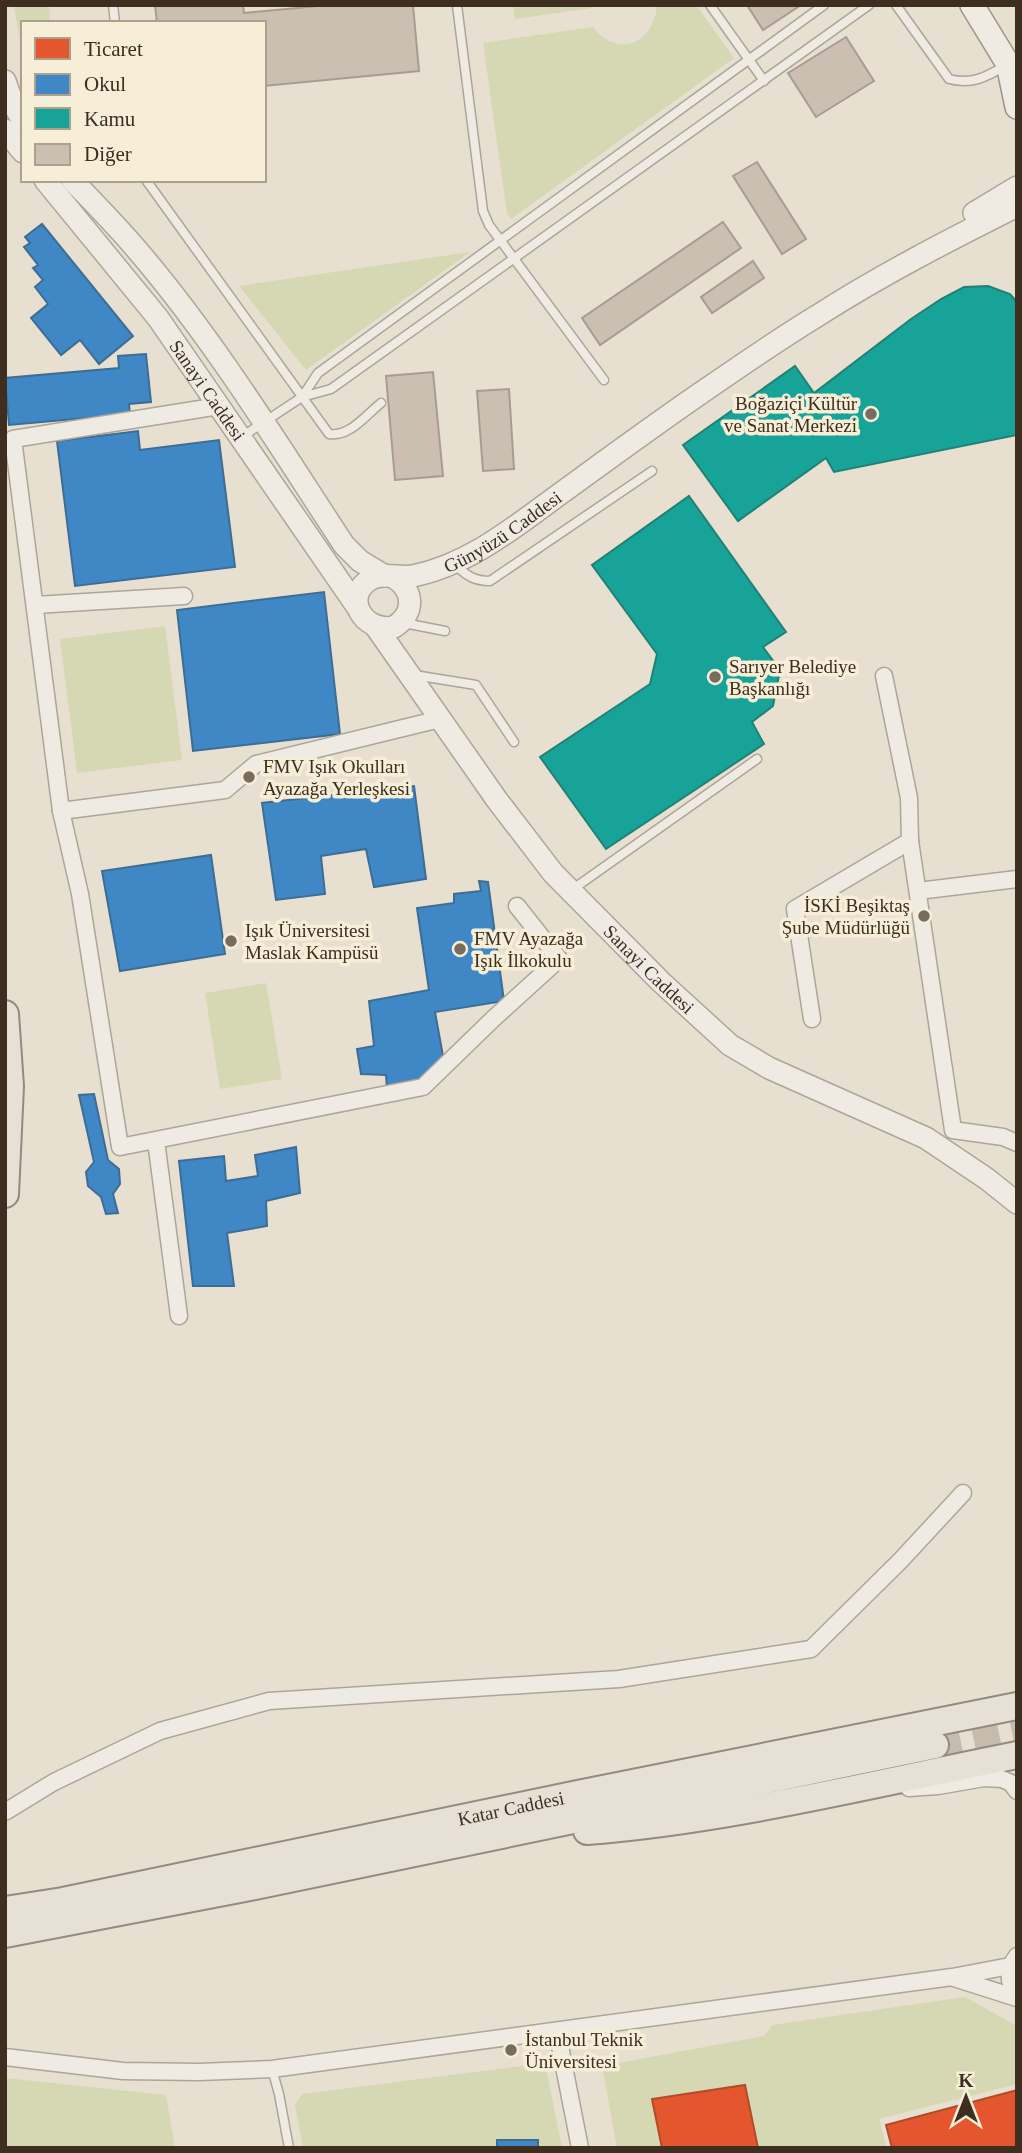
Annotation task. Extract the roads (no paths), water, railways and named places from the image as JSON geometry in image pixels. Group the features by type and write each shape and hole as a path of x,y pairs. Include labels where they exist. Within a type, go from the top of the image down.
{"main road":[{"path":"972,5 1014,66 1017,107"},
{"path":"5,1014 10,1086 5,1194"},
{"name":"Katar Caddesi","path":"5,1910 63,1902 578,1794 1017,1706"},
{"path":"981,1713 1017,1728"},
{"path":"519,1831 935,1745"},
{"path":"519,1831 584,1832 637,1828 1017,1755"},
{"name":"Katar Caddesi","path":"5,1934 519,1831"}],"street":[{"path":"5,81 21,118"},
{"path":"5,130 21,150"},
{"name":"Sanayi Caddesi","path":"47,182 158,318 358,608"},
{"name":"Sanayi Caddesi","path":"74,182 138,250 170,290 264,423 344,545 360,561 389,576"},
{"name":"Günyüzü Caddesi","path":"453,562 478,536 685,390 806,309 1017,187"},
{"name":"Günyüzü Caddesi","path":"453,562 490,544 676,411 818,315 1017,206"},
{"path":"980,225 1017,225"},
{"path":"219,406 13,439 61,811 80,894 120,1147 423,1087 492,1019 559,960 517,906"},
{"path":"453,562 394,627 376,628 361,616 357,600 363,585 370,580 426,573 453,562"},
{"path":"389,576 407,589 406,615"},
{"path":"35,605 184,596"},
{"name":"Sanayi Caddesi","path":"376,628 553,873 661,982 730,1045 769,1068 926,1138 1017,1203"},
{"path":"884,677 909,798 910,841 953,1130 1003,1138 1017,1143"},
{"path":"61,811 225,790 256,764 440,719"},
{"path":"812,1019 795,909 910,841"},
{"path":"918,891 1017,879"},
{"path":"156,1141 179,1316"},
{"path":"5,1811 54,1782 160,1731 269,1701 619,1679 811,1649 901,1560 963,1493"},
{"path":"875,1784 905,1788 938,1786 984,1778 1002,1779 1011,1783 1017,1791"},
{"path":"5,2057 123,2071 272,2069 952,1977 1013,1961 1010,1979 1017,1997"},
{"path":"952,1977 1017,1997"},
{"path":"557,2031 580,2148"}],"lane":[{"path":"457,5 484,211 489,225 604,380"},
{"path":"710,5 764,80"},
{"path":"302,397 318,373 824,5"},
{"path":"241,438 302,397 331,389 869,5"},
{"path":"896,5 949,79 964,83 1014,66"},
{"path":"147,182 329,434 348,432 381,403"},
{"path":"453,562 465,575 479,581 490,581 652,471"},
{"path":"406,615 445,631"},
{"path":"408,674 476,685 514,742"},
{"path":"570,891 757,759"},
{"path":"272,2069 289,2148"}],"tunnel":[{"path":"935,1745 1017,1728"}],"place":[{"name":"Boğaziçi Kültür ve Sanat Merkezi","path":"871,414"},
{"name":"Sarıyer Belediye Başkanlığı","path":"715,677"},
{"name":"FMV Işık Okulları Ayazağa Yerleşkesi","path":"249,777"},
{"name":"İSKİ Beşiktaş Şube Müdürlüğü","path":"924,916"},
{"name":"Işık Üniversitesi Maslak Kampüsü","path":"231,941"},
{"name":"FMV Ayazağa Işık İlkokulu","path":"460,949"},
{"name":"İstanbul Teknik Üniversitesi","path":"511,2050"}]}
